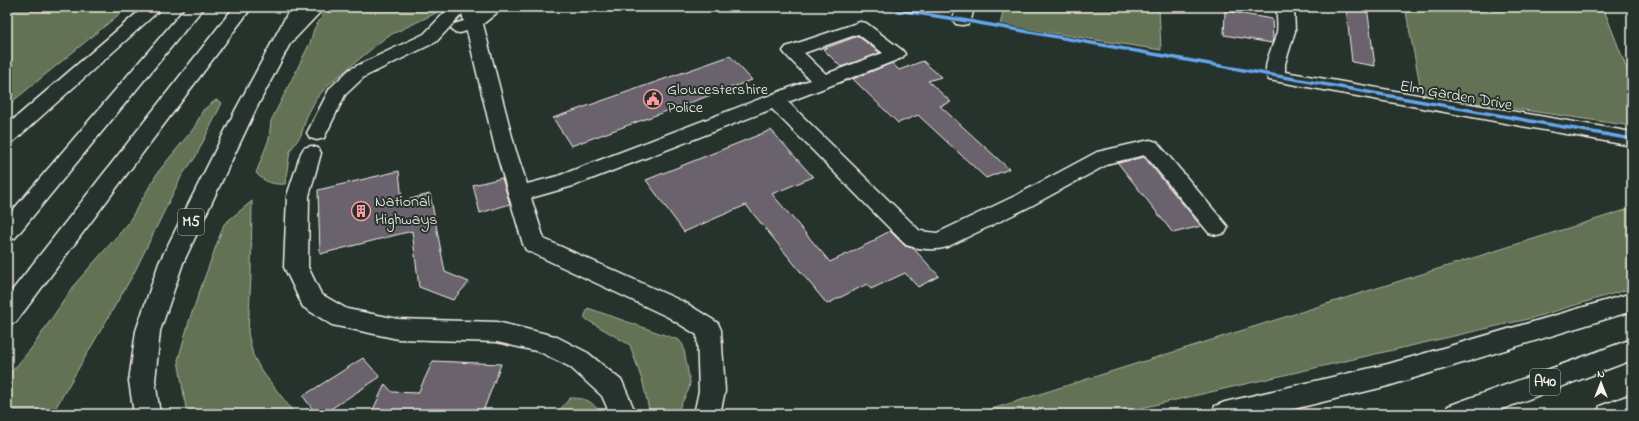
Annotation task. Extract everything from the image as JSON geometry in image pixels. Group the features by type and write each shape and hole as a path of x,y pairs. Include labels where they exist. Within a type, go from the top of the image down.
{"main road":[{"path":"7,136 154,7"},
{"path":"7,232 196,7"},
{"path":"7,315 244,7"},
{"name":"M5","path":"147,414 142,381 148,331 171,263 246,109 300,7"},
{"path":"281,43 316,7"},
{"path":"430,38 458,7"},
{"path":"495,7 470,15 430,38 357,73 337,92 314,143 298,196 296,267 312,300 341,318 398,329 497,332 546,343 579,360 614,389 623,414"},
{"name":"Elm Garden Drive","path":"1285,7 1286,31 1276,64 1276,76 1632,139"},
{"path":"470,15 505,148 534,244 677,310 709,330 712,391 707,414"},
{"path":"518,194 565,181 823,82"},
{"path":"775,101 914,238 939,241 1023,201 1104,157 1150,147 1217,227"},
{"path":"1225,414 1388,375 1632,302"},
{"name":"A40","path":"1458,414 1632,349"},
{"path":"1610,414 1632,405"}],"green space":[{"path":"7,7 128,7 7,106"},
{"path":"328,7 441,7 436,13 386,37 328,85 316,99 307,116 301,135 290,151 285,184 269,182 262,179 256,173 269,139 271,121 310,43 314,29"},
{"path":"1004,7 1159,7 1161,50 1000,25"},
{"path":"1405,7 1603,7 1632,82 1632,126 1422,95"},
{"path":"216,100 222,103 195,158 182,175 134,273 52,414 7,414 7,377 31,349 75,284 127,225 158,172 194,128 203,110"},
{"path":"252,201 251,276 248,333 253,355 261,370 295,414 187,414 178,360 190,318 224,224"},
{"path":"1632,208 1632,288 1532,318 1115,414 976,414"},
{"path":"588,308 679,340 683,345 690,382 689,389 676,414 650,414 643,383 630,345 584,318"},
{"path":"570,398 581,399 592,403 601,414 556,414"}],"building":[{"path":"1346,7 1367,7 1375,66 1352,62"},
{"path":"1225,11 1272,19 1272,43 1224,35"},
{"path":"858,36 880,53 841,67 823,49"},
{"name":"Gloucestershire Police","path":"730,56 752,80 571,146 553,118"},
{"path":"923,61 941,77 928,81 951,102 940,106 1009,169 986,178 918,115 898,123 853,79 892,63 899,70"},
{"path":"771,130 813,177 772,194 830,262 876,240 875,239 890,231 905,246 913,248 939,276 918,287 905,273 871,289 867,284 827,304 746,205 684,232 646,180"},
{"path":"1144,157 1201,226 1173,233 1118,163"},
{"name":"National Highways","path":"399,171 402,201 430,194 445,272 469,282 453,300 419,287 412,231 320,254 318,190"},
{"path":"502,178 510,204 480,213 473,185"},
{"path":"363,358 380,377 323,414 316,414 303,396"},
{"path":"433,361 501,364 482,414 371,414 385,384 392,392 418,393"}],"cycle path":[{"path":"877,7 962,20 1632,139"}],"place":[{"name":"Gloucestershire Police","path":"653,99"},
{"name":"National Highways","path":"361,211"}]}
